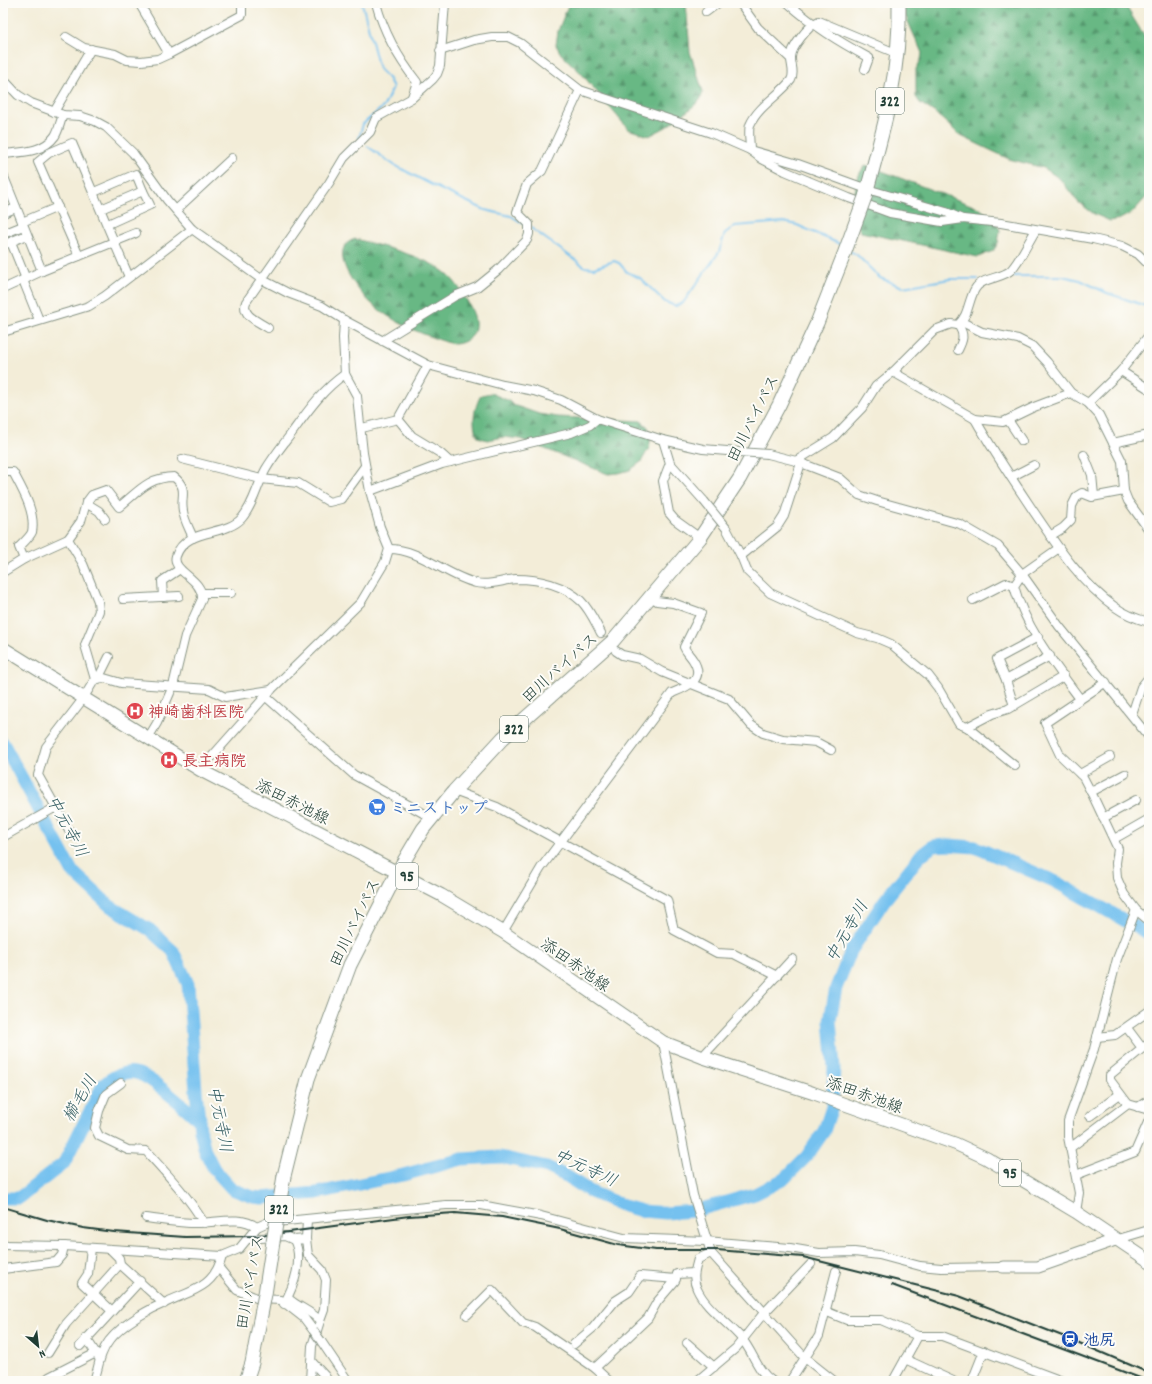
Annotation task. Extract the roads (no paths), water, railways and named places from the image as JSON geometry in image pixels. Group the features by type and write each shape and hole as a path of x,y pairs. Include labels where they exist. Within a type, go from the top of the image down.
{"highway":[{"name":"田川バイパス","path":"246,1381 252,1363 265,1294 284,1176 308,1079 350,965 398,871 423,829 454,791 503,738 613,641 700,538 740,478 779,405 817,323 866,193 886,126 898,54 900,3"}],"main road":[{"name":"添田赤池線","path":"3,648 83,699 200,770 257,801 398,871 503,932 663,1042 702,1057 858,1108 956,1144 986,1158 1076,1212 1115,1240 1149,1261"},
{"path":"1003,1267 1038,1267 1115,1240"}],"street":[{"path":"139,3 169,54"},
{"path":"66,37 84,48 115,54 127,60 141,61 158,59 242,15 242,3"},
{"path":"376,3 392,46 401,62 417,82 412,98"},
{"path":"268,328 246,314 244,308 261,279 329,183 344,158 370,132 376,118 412,98 437,74 440,66 445,3"},
{"path":"706,12 718,3"},
{"path":"740,3 758,28 791,59"},
{"path":"788,3 812,24 869,58 865,68"},
{"path":"750,150 750,126 764,106 791,79 793,67 791,59 792,52 812,24 819,21 898,54"},
{"path":"440,51 492,36 508,37 520,44 580,90 710,133 750,150 798,164 866,193 946,212 963,219"},
{"path":"54,112 91,49"},
{"path":"3,80 18,95 31,103 63,115 80,116 94,120 106,128 133,153 192,229 261,279 288,293 322,306 344,320 428,365 503,386 534,391 561,400 597,419 663,440 703,449 768,454 798,462 840,478 859,495 960,524 998,546 1022,574 1059,626 1132,714 1149,737"},
{"path":"382,340 455,296 477,287 498,270 527,240 529,234 528,227 517,212 522,195 527,184 542,171 580,90"},
{"path":"3,154 36,150 46,144 55,136 63,115"},
{"path":"79,256 38,162 49,153 72,143 130,277"},
{"path":"750,150 762,159 785,171 849,198 890,213 942,222 963,219 1002,223 1093,239 1122,246 1138,254 1149,265"},
{"path":"176,210 232,158"},
{"path":"94,192 136,174 144,191 150,205 108,224"},
{"path":"4,177 6,193 16,208 42,271"},
{"path":"101,208 144,191"},
{"path":"3,234 58,207"},
{"path":"3,214 16,208"},
{"path":"3,332 89,306 105,296 192,229"},
{"path":"958,350 963,340 964,333 960,324 975,288 981,283 1004,275 1010,270 1036,230"},
{"path":"3,289 42,271 136,233"},
{"path":"27,235 7,243 25,279 39,320"},
{"path":"200,770 268,693 361,602 380,574 385,562 389,549 380,526 370,491 365,466 358,396 345,374 342,338 344,320"},
{"path":"741,556 768,536 784,516 798,462 833,438 862,408 876,386 893,372 935,330 951,324 960,324 982,332 1018,340 1032,346 1047,362 1071,393 1088,404 1099,415 1122,461 1124,491 1128,502 1149,530"},
{"path":"1088,404 1121,371 1149,335"},
{"path":"362,428 398,419 428,365"},
{"path":"1121,371 1149,389"},
{"path":"893,372 975,419 1003,422 1034,407 1071,393"},
{"path":"148,738 173,686 185,636 202,599 202,593 197,583 177,567 175,560 177,554 193,538 201,534 222,530 241,520 252,504 261,479 314,401 332,383 345,374"},
{"path":"398,419 412,436 440,453 450,462"},
{"path":"370,491 450,462 571,433 590,425 597,419"},
{"path":"975,419 1011,477 1059,548 1102,597 1126,614 1149,622"},
{"path":"1008,420 1022,441"},
{"path":"1113,443 1149,435"},
{"path":"663,440 670,463 726,528 747,571 770,593 857,633 877,638 891,644 928,675 938,688 959,724 967,727 1015,766"},
{"path":"1084,455 1092,475 1094,496"},
{"path":"182,459 261,479 298,483 329,502 336,502 341,499 365,466"},
{"path":"670,463 663,481 669,513 675,520 700,538"},
{"path":"1011,477 1034,465"},
{"path":"3,472 13,472 24,492 32,518 32,534 20,547 24,559"},
{"path":"3,572 24,559 68,539 81,521 86,502 92,496 106,490 119,507 151,480 164,477 174,477 180,481 184,489 182,511 193,538"},
{"path":"1050,536 1063,528 1071,520 1072,506 1077,496 1082,493 1094,496 1124,491"},
{"path":"86,502 99,511 105,520"},
{"path":"68,539 83,564 98,601 99,611 85,646 96,679"},
{"path":"1059,548 1022,574 1014,586 1018,600 1038,637 1080,699"},
{"path":"389,549 400,549 416,555 439,568 476,583 486,584 515,580 536,580 550,584 581,601 589,611 601,633"},
{"path":"163,597 162,581 180,569"},
{"path":"973,600 1006,583 1014,586"},
{"path":"202,593 231,593"},
{"path":"123,599 179,596"},
{"path":"503,932 541,868 672,693 692,685 696,678 696,666 684,647 701,613 673,603 657,601 651,596"},
{"path":"1014,706 1006,680 997,659 1038,637"},
{"path":"616,651 622,655 640,659 662,672 729,700 751,725 763,733 783,740 816,742 831,750"},
{"path":"1006,680 1050,656"},
{"path":"72,836 38,775 46,746 83,699 109,658"},
{"path":"967,727 992,714 1014,706 1064,676"},
{"path":"1132,714 1142,687 1149,677"},
{"path":"96,679 104,678 121,684 173,686 208,690 226,697 268,693 354,775 432,818"},
{"path":"1106,682 1045,723 1060,755 1080,774 1091,792 1114,839 1118,849 1116,863 1117,878 1124,894 1135,913 1149,921"},
{"path":"1080,774 1110,757"},
{"path":"1091,792 1125,774"},
{"path":"454,791 497,807 666,900 674,930 717,953 734,954 777,976"},
{"path":"1103,818 1136,800"},
{"path":"3,837 56,807"},
{"path":"1114,839 1149,819"},
{"path":"1076,1212 1079,1193 1070,1148 1068,1121 1097,1037 1117,959 1135,913"},
{"path":"702,1057 792,959"},
{"path":"1097,1037 1115,1035 1127,1028 1149,1011"},
{"path":"1127,1028 1146,1046 1110,1075 1110,1080 1128,1104 1149,1110"},
{"path":"663,1042 693,1195 706,1241 711,1253 763,1314 805,1358 834,1381"},
{"path":"121,1083 106,1094 99,1111 95,1128 99,1136 128,1150 146,1151 175,1182 204,1223"},
{"path":"1090,1116 1120,1094"},
{"path":"1138,1107 1149,1100"},
{"path":"1070,1148 1128,1104"},
{"path":"1076,1175 1135,1152 1149,1120"},
{"path":"3,1244 64,1246 222,1256 239,1249 248,1240 257,1227 266,1223 446,1205 481,1205 541,1216 624,1238 706,1241 790,1248 819,1253 854,1252 879,1255 920,1266 941,1268 1003,1267"},
{"path":"146,1218 204,1223 240,1220 249,1221 257,1227"},
{"path":"307,1220 306,1239 308,1255 322,1270 326,1280 324,1310 312,1346 310,1381"},
{"path":"1115,1240 1149,1230"},
{"path":"248,1240 285,1236 294,1240 306,1239"},
{"path":"286,1301 296,1277 298,1259 297,1246 294,1240"},
{"path":"3,1269 56,1262 62,1255 64,1246"},
{"path":"91,1248 88,1274 82,1282 112,1311"},
{"path":"110,1249 119,1258 120,1264 164,1304"},
{"path":"711,1253 698,1259 694,1273 697,1288 706,1303 742,1340 761,1370 772,1381"},
{"path":"94,1381 98,1356 109,1340 122,1329 164,1304 199,1289 220,1268 222,1256"},
{"path":"48,1353 66,1324 120,1264"},
{"path":"697,1381 742,1340 763,1314 811,1264"},
{"path":"220,1268 237,1290 244,1294 259,1299 286,1301 317,1317 320,1321"},
{"path":"790,1381 819,1336 836,1271"},
{"path":"595,1368 648,1318 676,1279 677,1274 694,1273"},
{"path":"574,1344 593,1328 615,1301 629,1292 640,1276 676,1279"},
{"path":"80,1346 140,1282"},
{"path":"467,1315 492,1290 523,1323 535,1327 595,1368 609,1381"},
{"path":"286,1301 304,1318 348,1381"},
{"path":"825,1311 847,1320 881,1320 918,1336 942,1336 1062,1381"},
{"path":"894,1381 918,1336"},
{"path":"86,1338 98,1356"},
{"path":"687,1343 714,1367"},
{"path":"972,1381 984,1351"},
{"path":"45,1381 49,1377 98,1356"},
{"path":"905,1359 953,1381"},
{"path":"311,1361 326,1376 328,1381"},
{"path":"97,1368 102,1381"}],"waterway":[{"path":"359,138 363,124 384,106 393,87 388,78 379,69 362,3"},
{"path":"367,146 394,165 436,187 485,210 511,216 524,224"},
{"path":"531,228 585,267 594,268 614,261 619,263 627,272 640,278 665,302 676,306 683,303 719,252 725,233 735,226 784,222 797,225 842,245"},
{"path":"850,251 857,255 880,278 903,287 950,279 978,279"},
{"path":"1013,276 1062,276 1080,280 1107,293 1149,307"},
{"name":"中元寺川","path":"3,743 72,871 110,906 150,930 173,951 188,984 196,1091 200,1130 205,1151 214,1169 232,1189 253,1197 262,1198 317,1193 403,1175 462,1159 500,1157 547,1167 566,1176 591,1192 624,1206 642,1211 666,1213 694,1211 755,1194 784,1179 807,1156 824,1131 832,1107 834,1068 830,1020 836,988 851,951 884,901 920,856 933,846 948,845 975,847 1054,881 1149,934"},
{"name":"櫛毛川","path":"3,1198 19,1198 64,1163 103,1085 120,1074 128,1072 135,1073 150,1079 194,1116 200,1118"}],"railway":[{"path":"3,1207 47,1220 83,1228 114,1232 185,1237 259,1236 409,1216 455,1213 502,1217 560,1229 618,1245 656,1250 717,1250 803,1257 959,1296 1070,1339 1149,1373"},
{"path":"892,1285 1148,1381"}],"place":[{"name":"神崎歯科医院","path":"135,711"},
{"name":"長主病院","path":"169,760"},
{"name":"ミニストップ","path":"377,807"},
{"name":"池尻","path":"1070,1339"}]}
